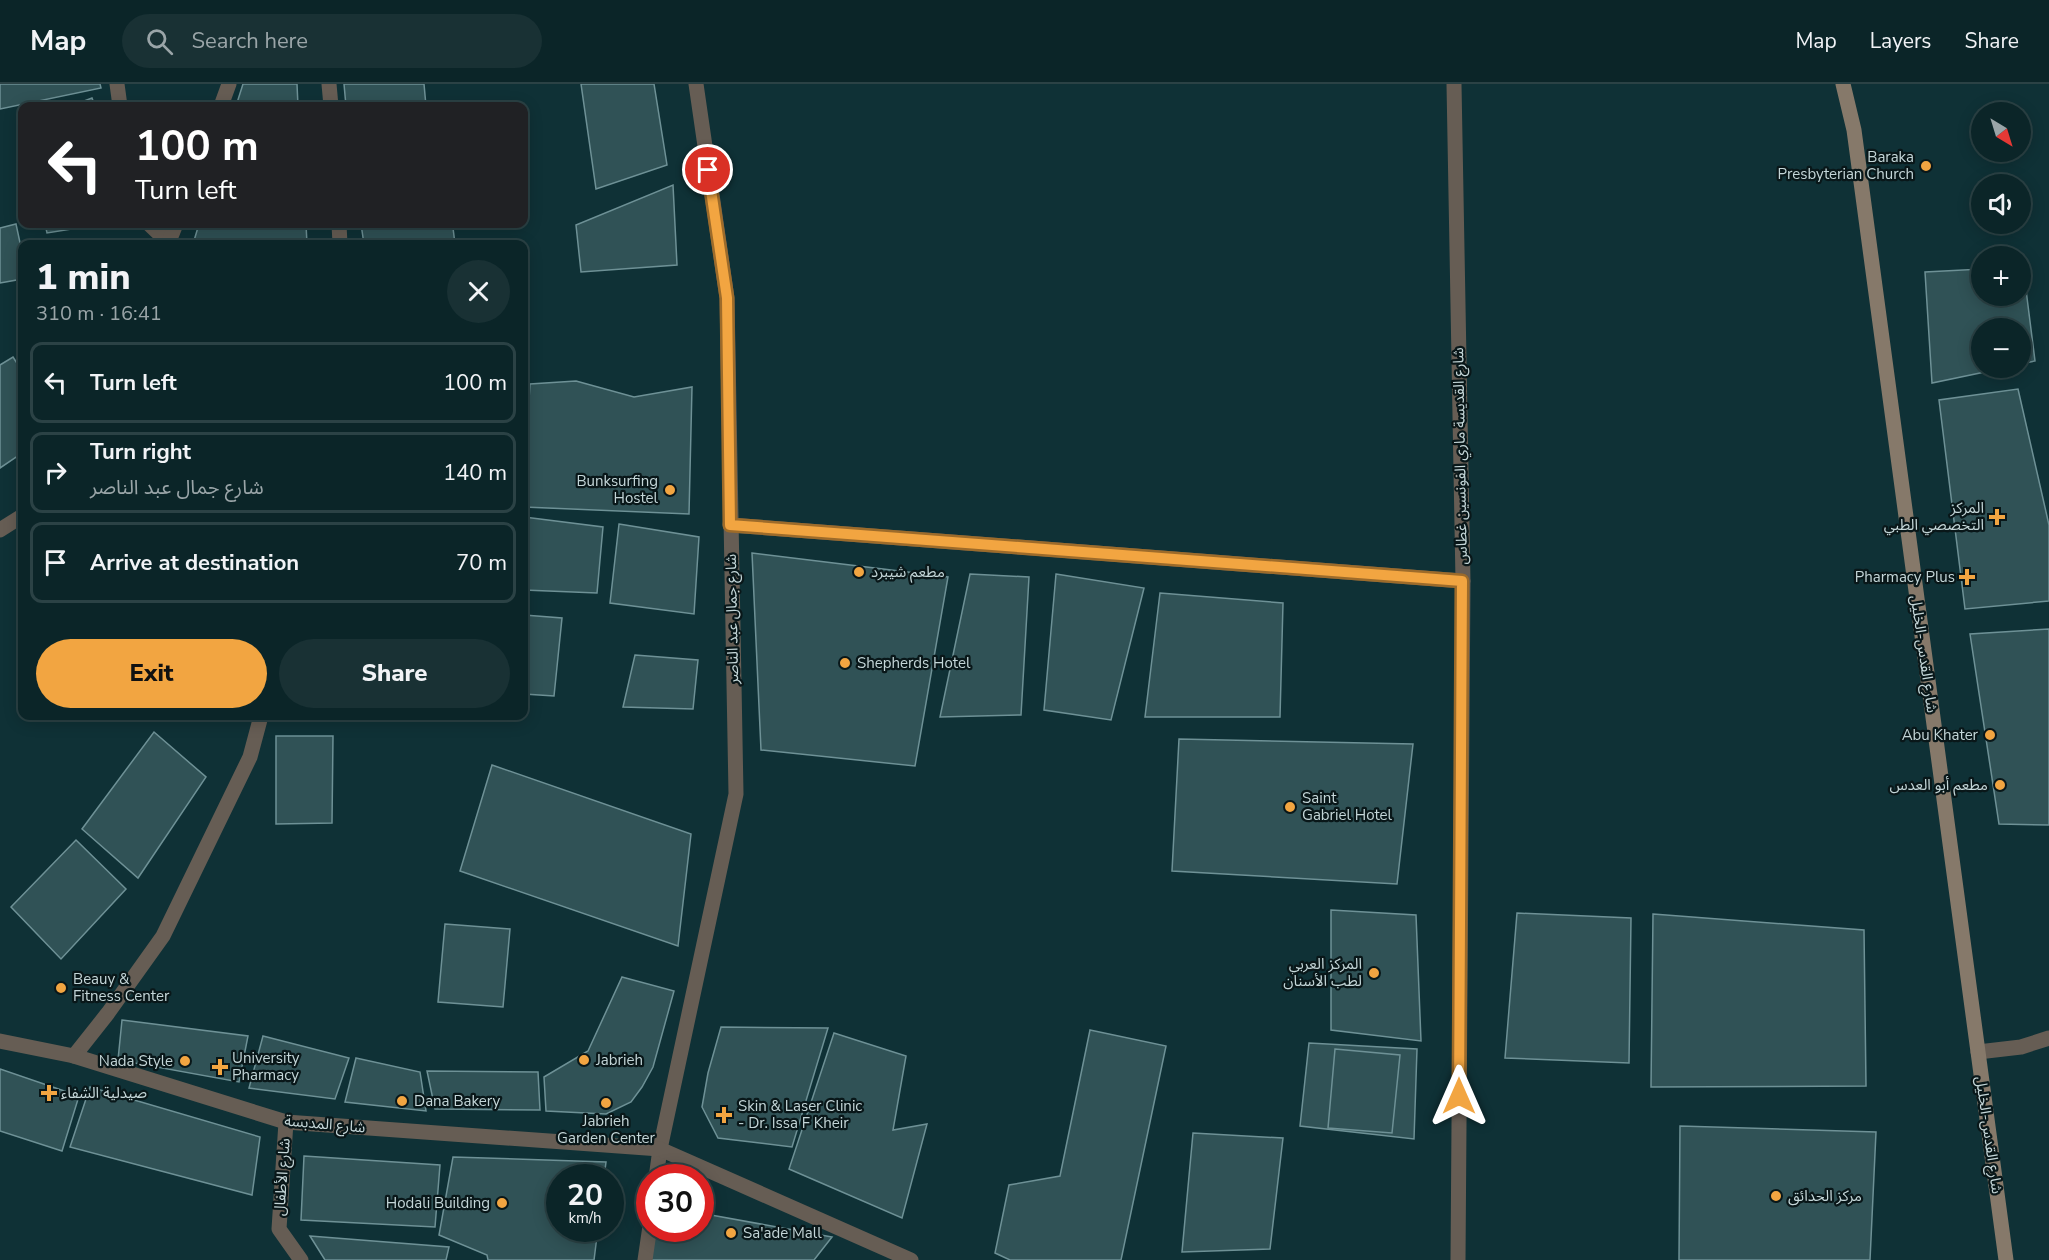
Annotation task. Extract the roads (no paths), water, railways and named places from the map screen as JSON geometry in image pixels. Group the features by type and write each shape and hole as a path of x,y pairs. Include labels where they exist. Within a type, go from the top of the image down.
{"main road":[{"name":"شارع القدس-الخليل","path":"1843,84 1854,130 2006,1260"}],"street":[{"path":"117,84 119,102"},
{"path":"223,102 230,84"},
{"path":"329,84 331,102"},
{"name":"شارع جمال عبد الناصر","path":"658,1164 736,794 727,298 696,84"},
{"name":"شارع القديسة ماري الفونسين غطاس","path":"1454,84 1462,581 1458,1260"},
{"path":"153,228 164,240"},
{"path":"0,530 18,519"},
{"path":"730,525 1462,581"},
{"path":"74,1056 163,936 250,757 260,720"},
{"path":"1978,1052 2021,1047 2049,1038"},
{"name":"شارع المدبسة","path":"0,1041 74,1056 286,1122 660,1149 911,1260"},
{"name":"شارع الأطفال","path":"286,1122 279,1229 302,1260"},
{"path":"645,1260 648,1242"}],"place":[{"name":"Baraka Presbyterian Church","path":"1926,166"},
{"name":"Bunksurfing Hostel","path":"670,490"},
{"name":"المركز التخصصي الطبي","path":"1997,517"},
{"name":"مطعم شيبرد","path":"859,572"},
{"name":"Pharmacy Plus","path":"1967,577"},
{"name":"Shepherds Hotel","path":"845,663"},
{"name":"Abu Khater","path":"1990,735"},
{"name":"مطعم أبو العدس","path":"2000,785"},
{"name":"Saint Gabriel Hotel","path":"1290,807"},
{"name":"المركز العربي لطب الأسنان","path":"1374,973"},
{"name":"Beauy & Fitness Center","path":"61,988"},
{"name":"Jabrieh","path":"584,1060"},
{"name":"Nada Style","path":"185,1061"},
{"name":"University Pharmacy","path":"220,1067"},
{"name":"صيدلية الشفاء","path":"49,1093"},
{"name":"Dana Bakery","path":"402,1101"},
{"name":"Jabrieh Garden Center","path":"606,1103"},
{"name":"Skin & Laser Clinic - Dr. Issa F Kheir","path":"724,1115"},
{"name":"مركز الحدائق","path":"1776,1196"},
{"name":"Hodali Building","path":"502,1203"},
{"name":"Sa'ade Mall","path":"731,1233"}]}
